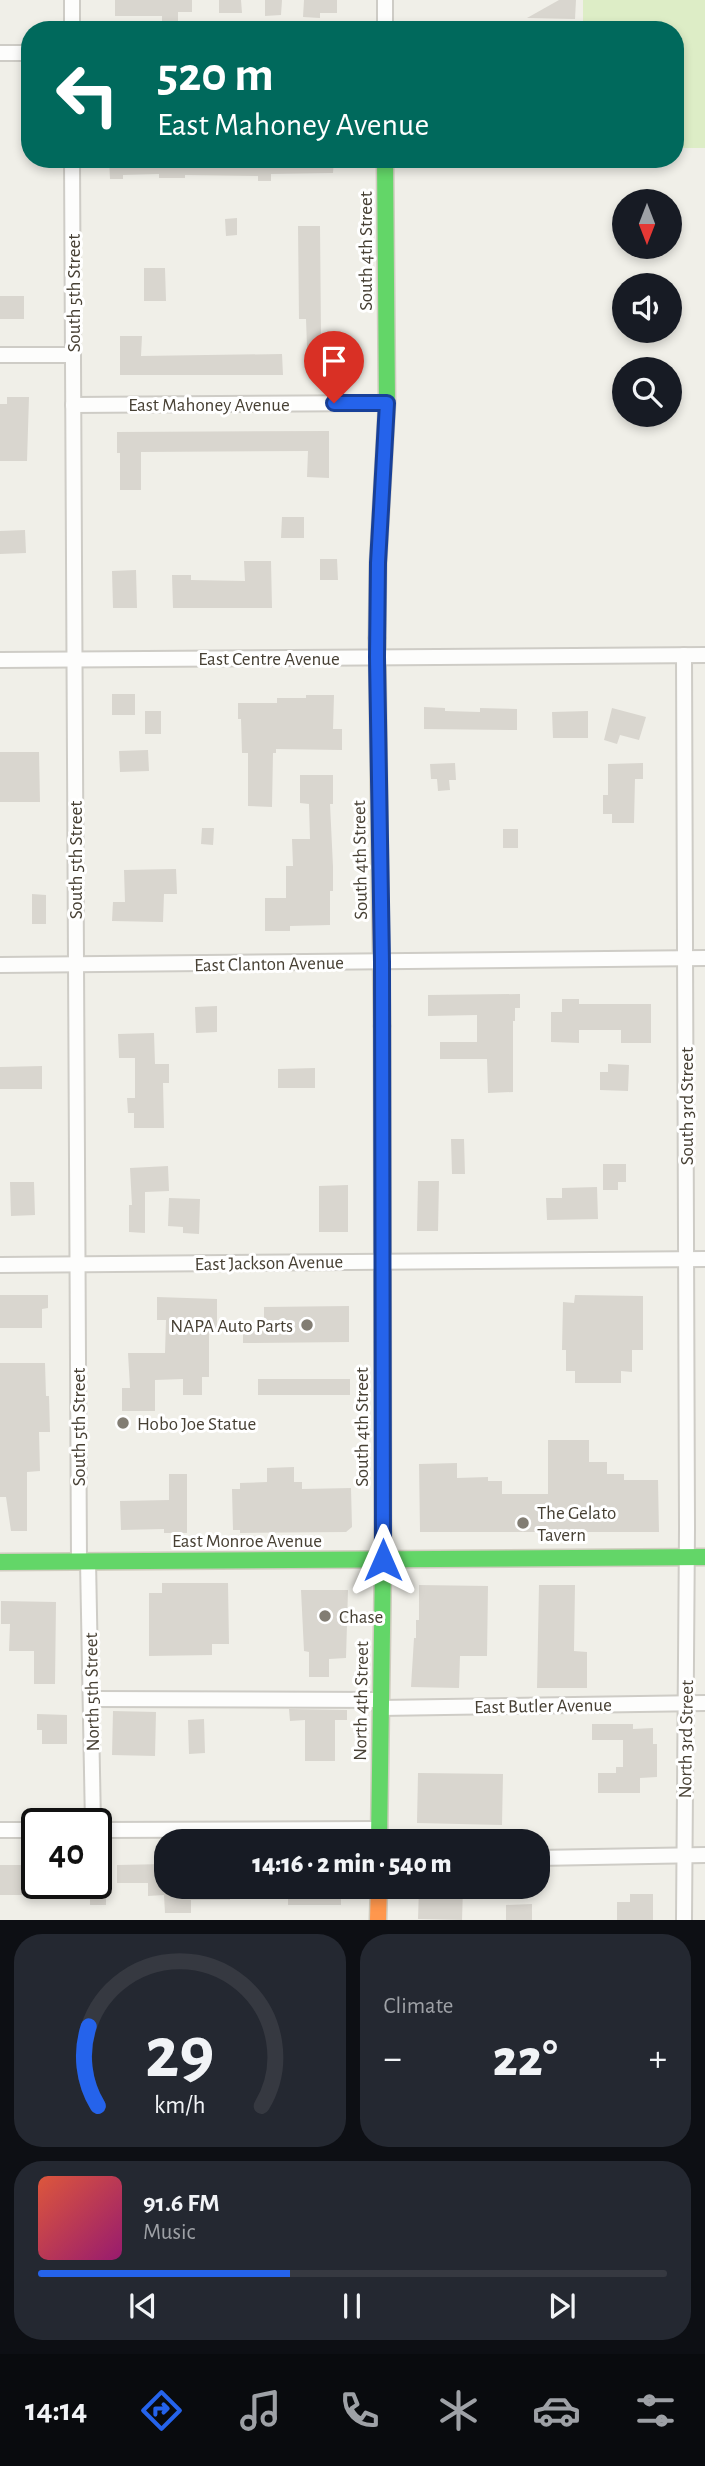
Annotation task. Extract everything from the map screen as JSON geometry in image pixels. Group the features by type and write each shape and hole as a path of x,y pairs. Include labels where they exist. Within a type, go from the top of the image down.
{"street":[{"path":"72,0 72,21"},
{"path":"385,0 385,21"},
{"path":"0,53 21,53"},
{"name":"South 5th Street","path":"72,168 75,965 84,1561"},
{"name":"South 4th Street","path":"383,1560 382,962 377,657 378,563 387,403 385,168"},
{"path":"0,355 73,355"},
{"name":"East Mahoney Avenue","path":"73,405 387,403"},
{"name":"East Centre Avenue","path":"0,660 705,654"},
{"name":"South 3rd Street","path":"684,655 687,1558"},
{"name":"East Clanton Avenue","path":"0,965 705,958"},
{"name":"East Jackson Avenue","path":"0,1265 705,1259"},
{"name":"North 3rd Street","path":"684,1920 687,1558"},
{"name":"East Monroe Avenue","path":"0,1562 705,1558"},
{"name":"North 4th Street","path":"379,1829 383,1560"},
{"name":"North 5th Street","path":"84,1561 92,1699 93,1808"},
{"name":"East Butler Avenue","path":"92,1699 380,1704 705,1703"},
{"path":"0,1830 21,1830"},
{"path":"112,1830 154,1831"},
{"path":"550,1857 705,1855"},
{"path":"378,1920 379,1899"}],"green space":[{"path":"583,0 705,0 705,148 684,148 684,21 583,21"}],"building":[{"path":"115,0 192,0 192,12 178,12 178,21 162,21 162,16 115,16"},
{"path":"219,0 241,0 242,13 219,13"},
{"path":"265,0 282,0 281,15 265,16"},
{"path":"304,0 337,0 337,13 320,13 320,18 303,17"},
{"path":"559,0 576,0 575,19 527,18"},
{"path":"109,168 333,168 333,173 271,174 271,181 258,181 258,176 185,175 185,178 159,178 159,174 123,175 123,179 110,179"},
{"path":"237,218 237,235 226,236 225,219"},
{"path":"298,226 320,226 321,334 328,334 329,373 308,374 306,319 299,319"},
{"path":"144,268 165,268 166,301 144,301"},
{"path":"0,296 24,296 24,319 0,319"},
{"path":"120,336 142,336 141,356 282,354 283,375 120,375"},
{"path":"7,397 29,397 27,461 0,461 0,404 7,404"},
{"path":"329,431 329,478 307,477 308,451 141,452 141,490 120,490 117,432"},
{"path":"282,517 304,517 304,538 281,538"},
{"path":"25,530 26,553 0,554 0,531"},
{"path":"320,559 337,559 338,580 320,580"},
{"path":"244,561 271,561 272,608 173,608 172,575 191,575 191,580 245,581"},
{"path":"136,570 137,608 113,608 112,571"},
{"path":"112,694 135,694 135,715 112,715"},
{"path":"306,695 334,695 333,729 342,729 342,750 276,749 276,753 273,753 272,807 248,806 248,753 242,753 238,703 277,703 277,698 306,698"},
{"path":"424,707 445,708 445,711 480,712 480,708 517,709 517,730 424,729"},
{"path":"612,708 646,717 639,740 620,735 617,744 604,740"},
{"path":"145,711 161,711 161,734 145,734"},
{"path":"588,711 588,738 553,738 552,712"},
{"path":"148,750 149,771 120,772 119,751"},
{"path":"0,752 39,752 40,802 0,802"},
{"path":"455,763 456,780 449,780 450,790 438,791 437,779 431,779 430,764"},
{"path":"643,763 643,779 635,779 634,823 612,823 612,814 603,814 603,795 608,795 608,764"},
{"path":"300,775 333,775 333,804 330,804 333,891 330,891 330,925 290,926 290,931 265,931 265,898 286,898 286,866 293,866 292,839 310,839 309,804 300,803"},
{"path":"202,828 214,828 213,845 201,844"},
{"path":"503,829 518,829 518,848 503,848"},
{"path":"176,869 177,894 164,894 163,922 112,921 113,902 125,902 124,870"},
{"path":"32,894 46,895 46,924 32,924"},
{"path":"520,994 520,1008 515,1008 513,1021 513,1092 488,1093 487,1059 440,1059 440,1042 477,1042 477,1015 428,1016 428,995"},
{"path":"562,999 579,999 579,1004 651,1004 651,1043 621,1043 621,1030 579,1030 579,1043 551,1042 551,1012 562,1012"},
{"path":"217,1006 217,1032 196,1033 195,1007"},
{"path":"154,1033 155,1064 169,1064 169,1083 163,1083 164,1128 134,1128 134,1113 128,1113 127,1098 135,1098 135,1058 119,1058 118,1034"},
{"path":"608,1064 629,1065 628,1091 600,1090 600,1072 608,1072"},
{"path":"42,1066 42,1089 0,1089 0,1067"},
{"path":"315,1068 315,1088 278,1088 278,1069"},
{"path":"451,1139 464,1139 465,1174 452,1174"},
{"path":"603,1164 626,1164 626,1182 618,1182 618,1190 603,1190"},
{"path":"168,1166 169,1191 145,1192 145,1233 129,1232 129,1205 132,1205 130,1168"},
{"path":"418,1181 439,1181 438,1231 417,1231"},
{"path":"10,1182 34,1182 35,1215 11,1216"},
{"path":"348,1185 348,1232 319,1232 319,1186"},
{"path":"597,1187 598,1219 547,1220 546,1198 562,1198 562,1188"},
{"path":"169,1198 200,1199 199,1234 183,1233 183,1227 168,1226"},
{"path":"0,1295 48,1295 48,1308 42,1309 42,1328 0,1328"},
{"path":"575,1295 643,1296 643,1350 632,1350 632,1372 621,1371 621,1383 575,1383 575,1371 566,1371 566,1350 562,1350 563,1302 574,1303"},
{"path":"157,1297 217,1299 217,1330 209,1330 209,1377 202,1377 202,1395 183,1395 183,1379 155,1380 155,1411 122,1411 122,1388 130,1388 128,1353 165,1353 166,1320 157,1320"},
{"name":"NAPA Auto Parts","path":"349,1306 349,1342 243,1343 243,1331 264,1331 264,1307"},
{"path":"0,1363 45,1363 50,1432 39,1432 40,1471 27,1472 27,1531 11,1531 6,1497 0,1497"},
{"path":"258,1379 350,1379 350,1395 258,1395"},
{"path":"548,1440 589,1440 589,1462 607,1462 607,1474 624,1474 624,1480 658,1480 659,1532 420,1532 419,1464 457,1463 457,1478 488,1477 488,1481 502,1481 502,1494 548,1494"},
{"path":"294,1467 294,1482 302,1482 302,1489 351,1488 352,1527 346,1532 240,1533 240,1530 233,1530 232,1489 240,1489 240,1483 267,1482 267,1468"},
{"path":"169,1474 187,1474 187,1533 164,1533 164,1529 121,1530 120,1501 169,1500"},
{"path":"162,1583 228,1583 229,1644 212,1644 212,1655 149,1656 149,1593 162,1593"},
{"path":"419,1585 488,1586 487,1656 460,1656 459,1688 411,1687 416,1620 419,1620"},
{"path":"539,1585 575,1585 574,1651 587,1652 587,1688 537,1688"},
{"name":"Chase","path":"301,1590 348,1590 346,1658 329,1659 329,1677 309,1677 309,1652 304,1651"},
{"path":"1,1601 56,1602 55,1684 34,1684 34,1651 9,1651 10,1624 1,1624"},
{"path":"289,1709 347,1710 347,1720 335,1720 335,1761 305,1761 305,1720 290,1721"},
{"path":"113,1711 156,1712 155,1756 112,1755"},
{"path":"37,1714 67,1715 67,1744 42,1744 42,1730 37,1730"},
{"path":"204,1719 205,1753 189,1754 188,1720"},
{"path":"592,1724 633,1724 633,1729 653,1728 653,1744 657,1744 657,1777 640,1778 640,1793 598,1793 598,1773 616,1773 616,1767 623,1767 623,1740 592,1740"},
{"path":"418,1773 503,1774 502,1825 417,1823"},
{"path":"154,1864 154,1896 148,1896 148,1883 117,1883 117,1865"},
{"path":"0,1865 21,1865 21,1895 0,1895"},
{"path":"630,1894 653,1894 653,1920 617,1920 617,1902 630,1902"},
{"path":"90,1899 106,1899 106,1905 90,1905"},
{"path":"164,1899 230,1899 191,1900 191,1913 165,1913"},
{"path":"288,1899 341,1899 341,1905 288,1905"},
{"path":"419,1899 463,1899 462,1920 418,1919"},
{"path":"532,1904 532,1920 506,1920 506,1905"}],"traffic: fast":[{"path":"377,638 378,563 387,403 385,168"},
{"path":"379,1829 383,1561 382,1026"},
{"path":"0,1562 705,1557"}],"traffic: slow":[{"path":"377,638 382,1026"},
{"path":"378,1920 379,1899"}],"place":[{"name":"NAPA Auto Parts","path":"307,1325"},
{"name":"Hobo Joe Statue","path":"123,1423"},
{"name":"The Gelato Tavern","path":"523,1523"},
{"name":"Chase","path":"325,1616"}],"route":[{"path":"334,403 387,403 378,563 377,657 382,962 383,1560"}]}
